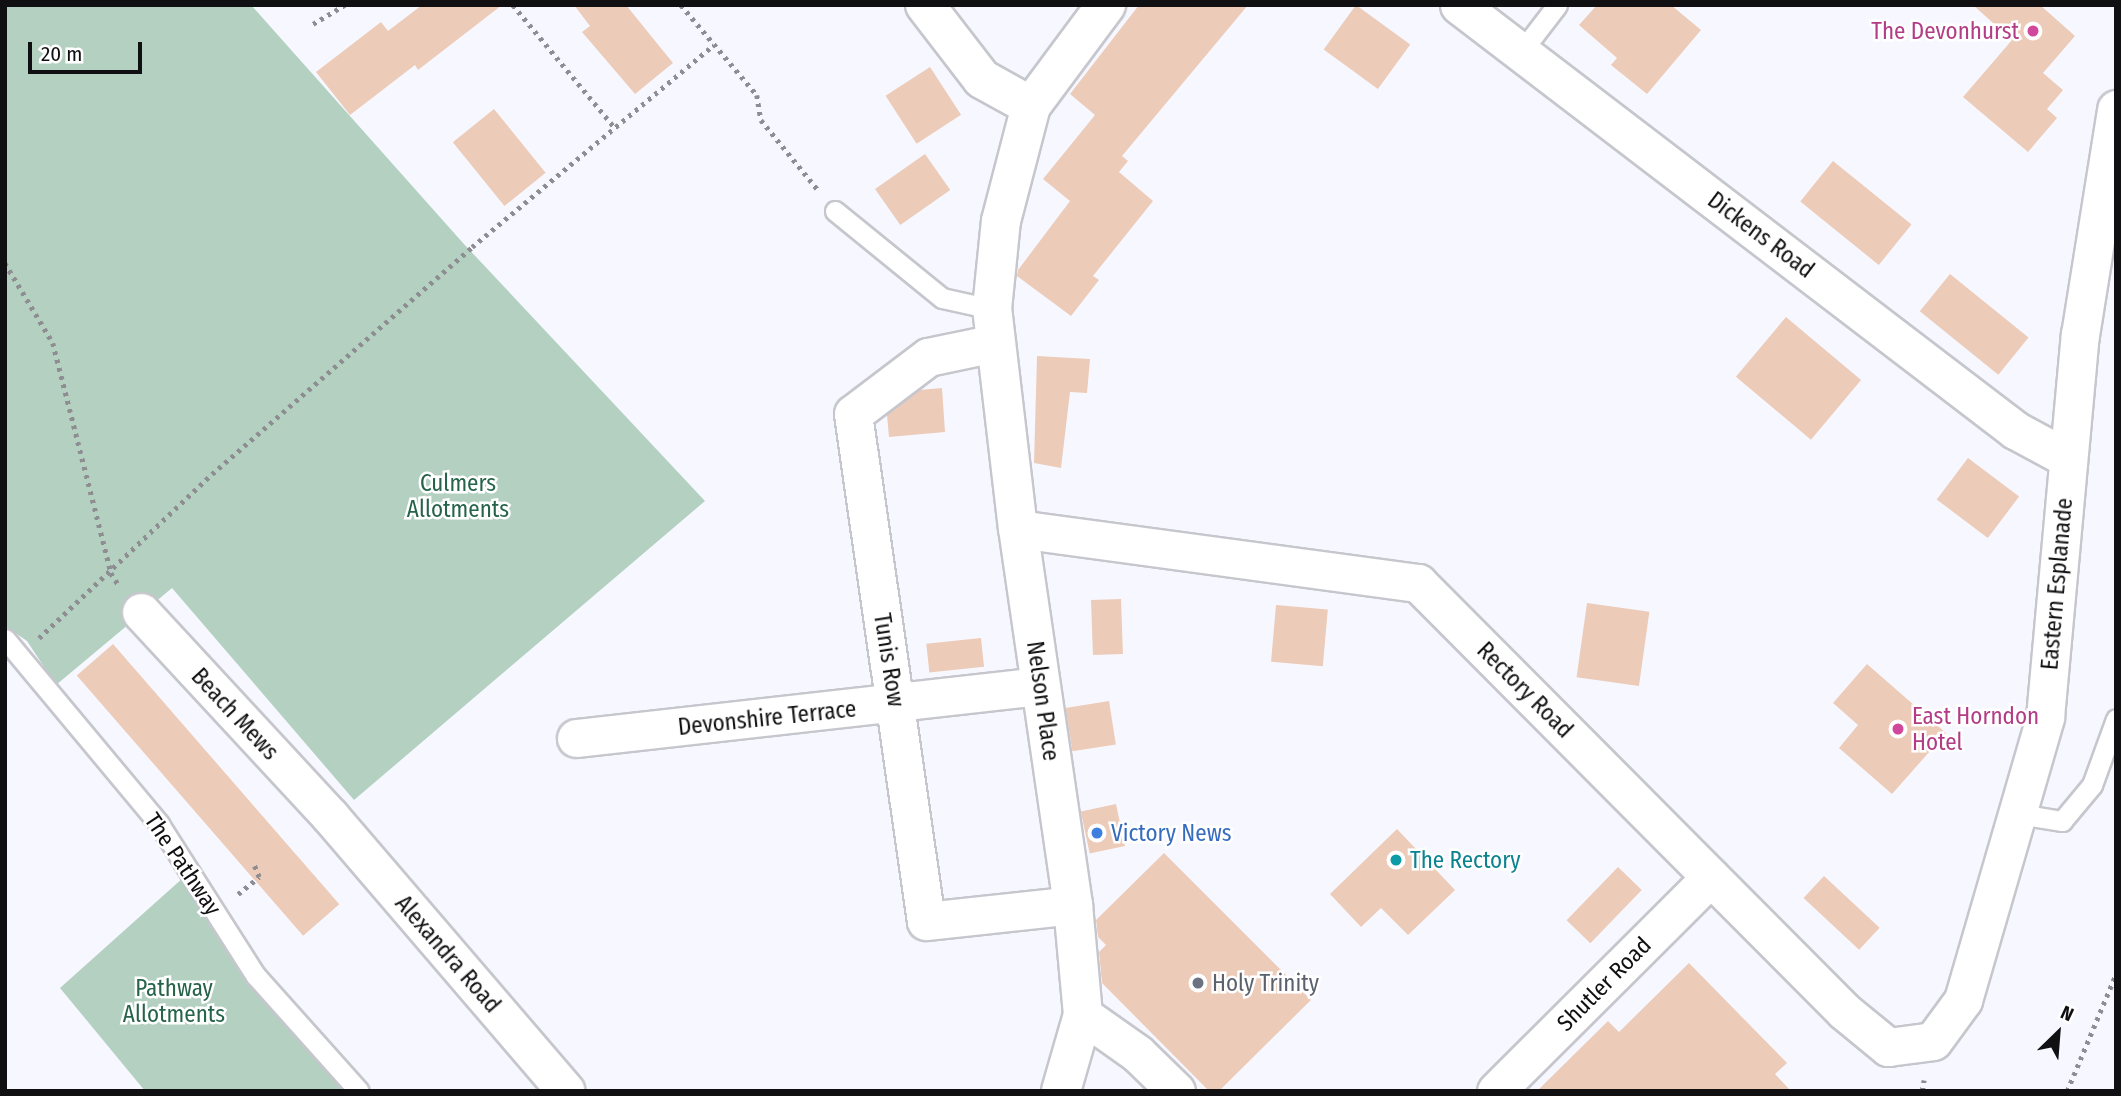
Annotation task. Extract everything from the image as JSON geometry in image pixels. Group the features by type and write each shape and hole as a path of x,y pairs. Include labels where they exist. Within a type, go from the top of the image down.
{"main road":[{"path":"925,5 982,79 1031,106 1106,5"},
{"name":"Nelson Place","path":"1031,106 1001,221 994,326 1018,529 1073,905 1083,1015 1061,1091"}],"street":[{"name":"Dickens Road","path":"1459,5 2015,430 2067,458"},
{"name":"Eastern Esplanade","path":"1933,1041 1963,1000 2045,717 2080,335 2116,109"},
{"name":"Tunis Row","path":"994,326 929,357 853,414 897,704 926,921 1073,905"},
{"name":"Rectory Road","path":"1018,529 1418,583 1844,1011 1888,1046 1933,1041"},
{"name":"Beach Mews","path":"141,612 330,817"},
{"name":"Devonshire Terrace","path":"576,738 1040,686"},
{"name":"Alexandra Road","path":"330,817 566,1091"},
{"name":"Shutler Road","path":"1496,1091 1711,877"},
{"path":"1083,1015 1138,1054 1176,1091"}],"lane":[{"path":"1521,52 1557,5"},
{"path":"835,211 942,298 994,326"},
{"name":"The Pathway","path":"5,639 22,653 159,824 256,976 359,1091"},
{"path":"2019,814 2062,821 2092,785 2116,719"}],"path":[{"path":"313,24 345,5"},
{"path":"513,5 615,128"},
{"path":"681,5 757,95 761,120 835,211"},
{"path":"22,653 212,474 472,247 714,45"},
{"path":"5,263 53,343 111,572 141,612"},
{"path":"2067,1091 2116,974"}],"green space":[{"name":"Culmers Allotments","path":"5,5 251,5 463,243 705,501 354,800 172,588 56,685 27,641 5,626"},
{"name":"Pathway Allotments","path":"184,877 349,1091 145,1091 60,988"}],"building":[{"path":"422,5 502,5 418,70 415,65 350,115 316,72 381,22 388,31"},
{"path":"574,5 626,5 673,63 635,94 582,32 590,26"},
{"path":"1139,5 1248,5 1122,156 1128,161 1119,172 1153,201 1093,276 1099,280 1071,316 1017,276 1018,270 1070,201 1043,179 1095,115 1070,94"},
{"path":"1356,5 1410,44 1378,89 1324,49"},
{"path":"1597,5 1671,5 1701,30 1647,94 1611,65 1617,58 1579,25"},
{"path":"1973,5 2040,5 2075,36 2043,73 2063,90 2047,109 2057,118 2028,152 1963,97 2012,40"},
{"path":"930,67 961,115 917,144 886,96"},
{"path":"494,109 546,173 504,206 453,142"},
{"path":"925,154 950,190 900,225 875,189"},
{"path":"1833,161 1911,225 1879,265 1800,201"},
{"path":"1950,274 2028,338 1998,375 1920,311"},
{"path":"1786,317 1861,380 1811,440 1736,377"},
{"path":"1037,356 1090,359 1087,393 1070,392 1061,468 1034,463"},
{"path":"942,388 945,432 889,437 887,415 919,390"},
{"path":"1968,458 2019,497 1988,538 1937,500"},
{"path":"1121,599 1123,654 1093,655 1091,600"},
{"path":"1587,603 1649,612 1639,686 1577,677"},
{"path":"1276,605 1328,610 1323,666 1271,662"},
{"path":"981,638 984,667 929,673 926,644"},
{"path":"113,644 339,904 303,936 77,675"},
{"name":"East Horndon Hotel","path":"1867,664 1946,733 1892,794 1839,748 1858,725 1833,703"},
{"path":"1109,701 1116,744 1072,751 1066,708"},
{"path":"1116,804 1125,846 1090,854 1081,811"},
{"name":"The Rectory","path":"1397,829 1455,890 1408,935 1381,908 1361,927 1330,894"},
{"name":"Holy Trinity","path":"1164,853 1311,1000 1219,1091 1209,1091 1102,983 1099,952 1106,945 1098,937 1096,920"},
{"path":"1618,867 1642,890 1590,943 1567,920"},
{"path":"1824,876 1880,928 1859,950 1804,898"},
{"path":"1689,963 1787,1063 1775,1074 1791,1091 1537,1091 1608,1021 1619,1032"}],"place":[{"name":"The Devonhurst","path":"2033,31"},
{"name":"East Horndon Hotel","path":"1898,729"},
{"name":"Victory News","path":"1097,833"},
{"name":"The Rectory","path":"1396,860"},
{"name":"Holy Trinity","path":"1198,983"}]}
